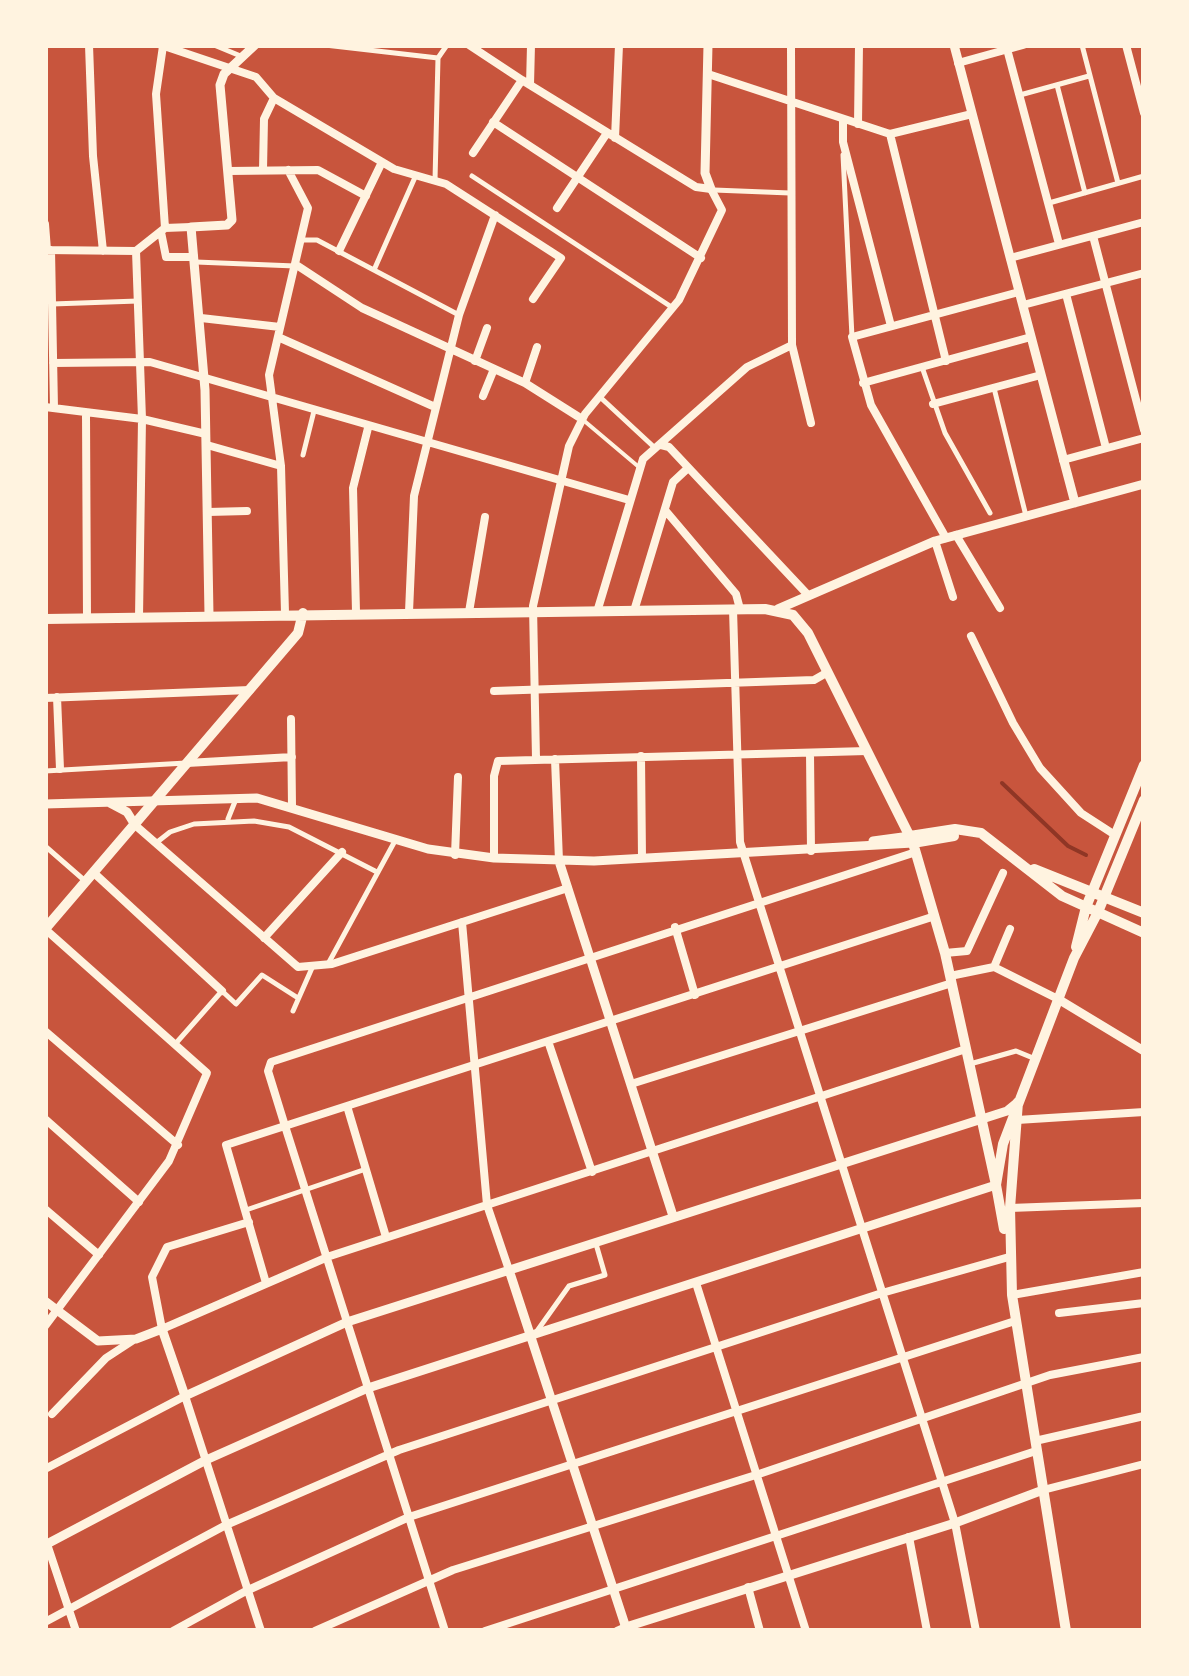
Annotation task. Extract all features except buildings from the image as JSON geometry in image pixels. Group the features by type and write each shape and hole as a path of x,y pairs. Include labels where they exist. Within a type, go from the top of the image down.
{"main road":[{"path":"45,618 778,609 802,622 913,844 945,953 1009,1254"},
{"path":"45,929 298,633 303,613"},
{"path":"1074,958 1086,907 1144,765"},
{"path":"996,1185 1003,1144 1034,1058 1144,800"},
{"path":"913,844 959,829 982,834 1055,891 1144,934"},
{"path":"1029,867 1144,912"},
{"path":"1018,1102 1010,1208 1012,1296 1066,1631"},
{"path":"982,1117 998,1132 1011,1183"}],"street":[{"path":"90,45 94,168 103,251"},
{"path":"533,298 561,258 436,180 382,162 274,98 260,80 162,45 156,94 166,256 298,266 362,308 525,383 582,419"},
{"path":"214,45 243,56"},
{"path":"48,250 136,251 163,230 230,223 220,85 229,68 255,45"},
{"path":"328,45 438,58"},
{"path":"436,180 438,58 447,45"},
{"path":"469,45 696,188 790,193"},
{"path":"473,153 526,82 531,45"},
{"path":"557,208 611,135 619,45"},
{"path":"536,760 533,612 559,482 582,419 666,320 722,210 705,173 708,45"},
{"path":"792,45 792,345 811,423"},
{"path":"858,124 859,45"},
{"path":"954,45 1074,503"},
{"path":"958,63 1022,45"},
{"path":"1082,45 1118,183"},
{"path":"1126,45 1144,114"},
{"path":"1007,49 1060,244"},
{"path":"708,74 890,134 972,114"},
{"path":"1020,95 1090,76"},
{"path":"1057,85 1085,192"},
{"path":"263,170 264,120 274,98"},
{"path":"843,119 852,336 863,383 951,536 1000,608"},
{"path":"494,122 700,258"},
{"path":"890,134 946,360"},
{"path":"843,142 891,326"},
{"path":"339,252 382,162"},
{"path":"285,613 280,466 270,375 298,266 308,208 288,170"},
{"path":"229,171 318,170 366,196"},
{"path":"374,270 416,176"},
{"path":"472,176 673,308"},
{"path":"1049,202 1144,176"},
{"path":"409,612 414,496 450,350 495,214"},
{"path":"1010,258 1144,222"},
{"path":"45,224 52,304 50,408 142,419 280,466"},
{"path":"191,227 201,318 207,440 209,615"},
{"path":"1093,236 1144,430"},
{"path":"303,240 317,240 460,316"},
{"path":"136,251 142,419 139,617"},
{"path":"1023,305 1144,274"},
{"path":"852,336 1020,292"},
{"path":"1066,294 1106,448"},
{"path":"52,304 138,301"},
{"path":"201,318 280,332 435,407"},
{"path":"475,361 488,328"},
{"path":"863,383 1031,337"},
{"path":"597,612 640,468 657,446 753,362 792,345"},
{"path":"525,383 537,347"},
{"path":"53,363 140,360 629,500"},
{"path":"922,367 933,404 990,513"},
{"path":"484,396 494,369"},
{"path":"933,404 1041,375"},
{"path":"994,388 1026,516"},
{"path":"600,397 657,446 669,446 807,594"},
{"path":"304,455 314,411"},
{"path":"86,413 88,618"},
{"path":"356,612 353,488 368,428"},
{"path":"1063,460 1144,438"},
{"path":"634,611 674,480 688,468"},
{"path":"778,609 935,541 1144,484"},
{"path":"665,510 736,594 737,820 743,852 955,1523 976,1631"},
{"path":"208,512 248,511"},
{"path":"469,612 484,517"},
{"path":"935,541 953,597"},
{"path":"970,636 1020,736 1048,778 1081,814 1115,835"},
{"path":"494,691 814,680 828,672"},
{"path":"45,698 250,690"},
{"path":"57,697 60,769"},
{"path":"291,719 292,806"},
{"path":"494,858 496,762 867,751"},
{"path":"810,754 811,851"},
{"path":"641,756 642,858"},
{"path":"45,770 292,757"},
{"path":"555,759 560,860 673,1216"},
{"path":"455,855 458,777"},
{"path":"45,804 236,797 292,806 455,855 494,858 642,858 913,844"},
{"path":"228,819 236,797"},
{"path":"108,802 127,812 136,825 298,967 328,965 568,888"},
{"path":"156,843 175,829 228,819 289,827 375,871"},
{"path":"328,965 375,871 396,840"},
{"path":"445,1631 284,1126 270,1064 279,1056 758,901 913,844"},
{"path":"45,846 90,878 236,1004 262,975 298,998"},
{"path":"264,938 342,852"},
{"path":"945,953 967,951 1003,873"},
{"path":"266,1283 226,1145 549,1044 936,916"},
{"path":"462,922 488,1205 596,1525 623,1630 955,1523 1042,1490 1144,1464"},
{"path":"675,928 695,995"},
{"path":"45,929 177,1042 207,1073 178,1145 45,1326"},
{"path":"994,967 1010,929"},
{"path":"631,1084 994,967 1144,1050"},
{"path":"293,1011 312,968"},
{"path":"177,1042 222,991"},
{"path":"45,1031 178,1145"},
{"path":"549,1044 592,1172"},
{"path":"52,1414 106,1358 136,1339 326,1257 966,1049"},
{"path":"970,1064 1016,1051 1034,1058"},
{"path":"45,1469 185,1396 347,1322 1007,1112 1018,1102"},
{"path":"346,1106 386,1237"},
{"path":"1017,1120 1144,1112"},
{"path":"45,1119 139,1202"},
{"path":"246,1210 366,1169"},
{"path":"76,1631 46,1543 206,1460 368,1388 996,1185"},
{"path":"1010,1208 1144,1204"},
{"path":"45,1209 99,1255"},
{"path":"249,1222 168,1247 152,1277 162,1329 262,1631"},
{"path":"531,1336 569,1286 604,1274 595,1242"},
{"path":"45,1622 226,1525 388,1454 1009,1254"},
{"path":"1012,1296 1144,1272"},
{"path":"696,1282 740,1411 806,1631"},
{"path":"45,1301 98,1341 136,1339"},
{"path":"1059,1313 1144,1303"},
{"path":"173,1631 246,1591 409,1517 1015,1321"},
{"path":"315,1631 428,1579 1080,1366 1144,1357"},
{"path":"485,1631 942,1483 1035,1446 1144,1416"},
{"path":"909,1537 927,1631"},
{"path":"748,1587 760,1631"}],"lane":[{"path":"582,419 640,468"}],"waterway":[{"path":"1002,783 1068,846 1086,855"}]}
